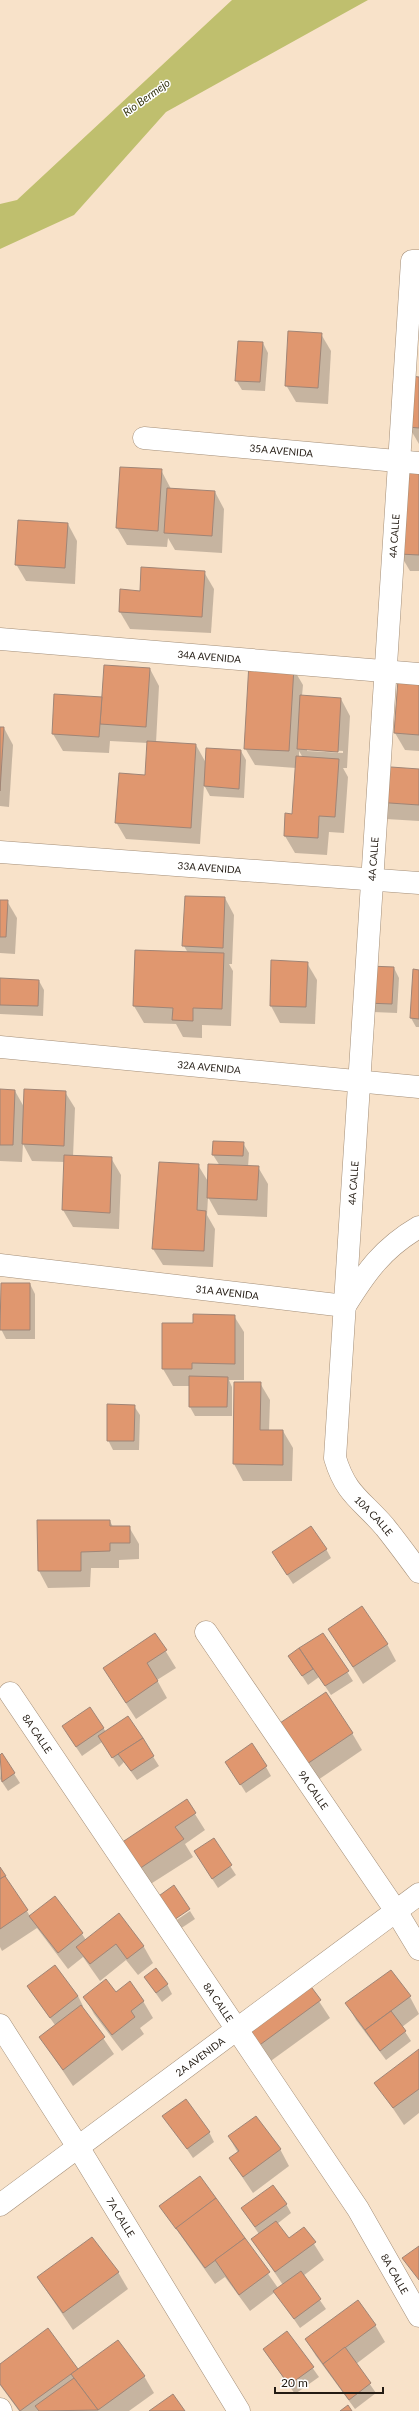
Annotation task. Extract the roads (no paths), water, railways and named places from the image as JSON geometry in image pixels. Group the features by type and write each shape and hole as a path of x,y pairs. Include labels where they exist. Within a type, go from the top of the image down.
{"street":[{"name":"4A CALLE","path":"335,1458 386,672 409,462 415,261"},
{"name":"35A AVENIDA","path":"144,438 409,462"},
{"name":"34A AVENIDA","path":"0,639 419,674"},
{"name":"33A AVENIDA","path":"0,852 419,883"},
{"name":"32A AVENIDA","path":"0,1047 419,1086"},
{"path":"345,1306 370,1266 405,1235 419,1227"},
{"name":"31A AVENIDA","path":"0,1265 345,1306"},
{"name":"10A CALLE","path":"335,1458 341,1478 362,1505 384,1526 419,1572"},
{"name":"9A CALLE","path":"206,1632 396,1911 419,1949"},
{"name":"8A CALLE","path":"10,1693 358,2209 419,2316"},
{"name":"2A AVENIDA","path":"0,2205 419,1894"},
{"name":"7A CALLE","path":"0,2026 78,2147 239,2411"}],"water":[{"name":"Río Bermejo","path":"232,0 368,0 166,112 74,215 0,249 0,204 17,200"}]}
